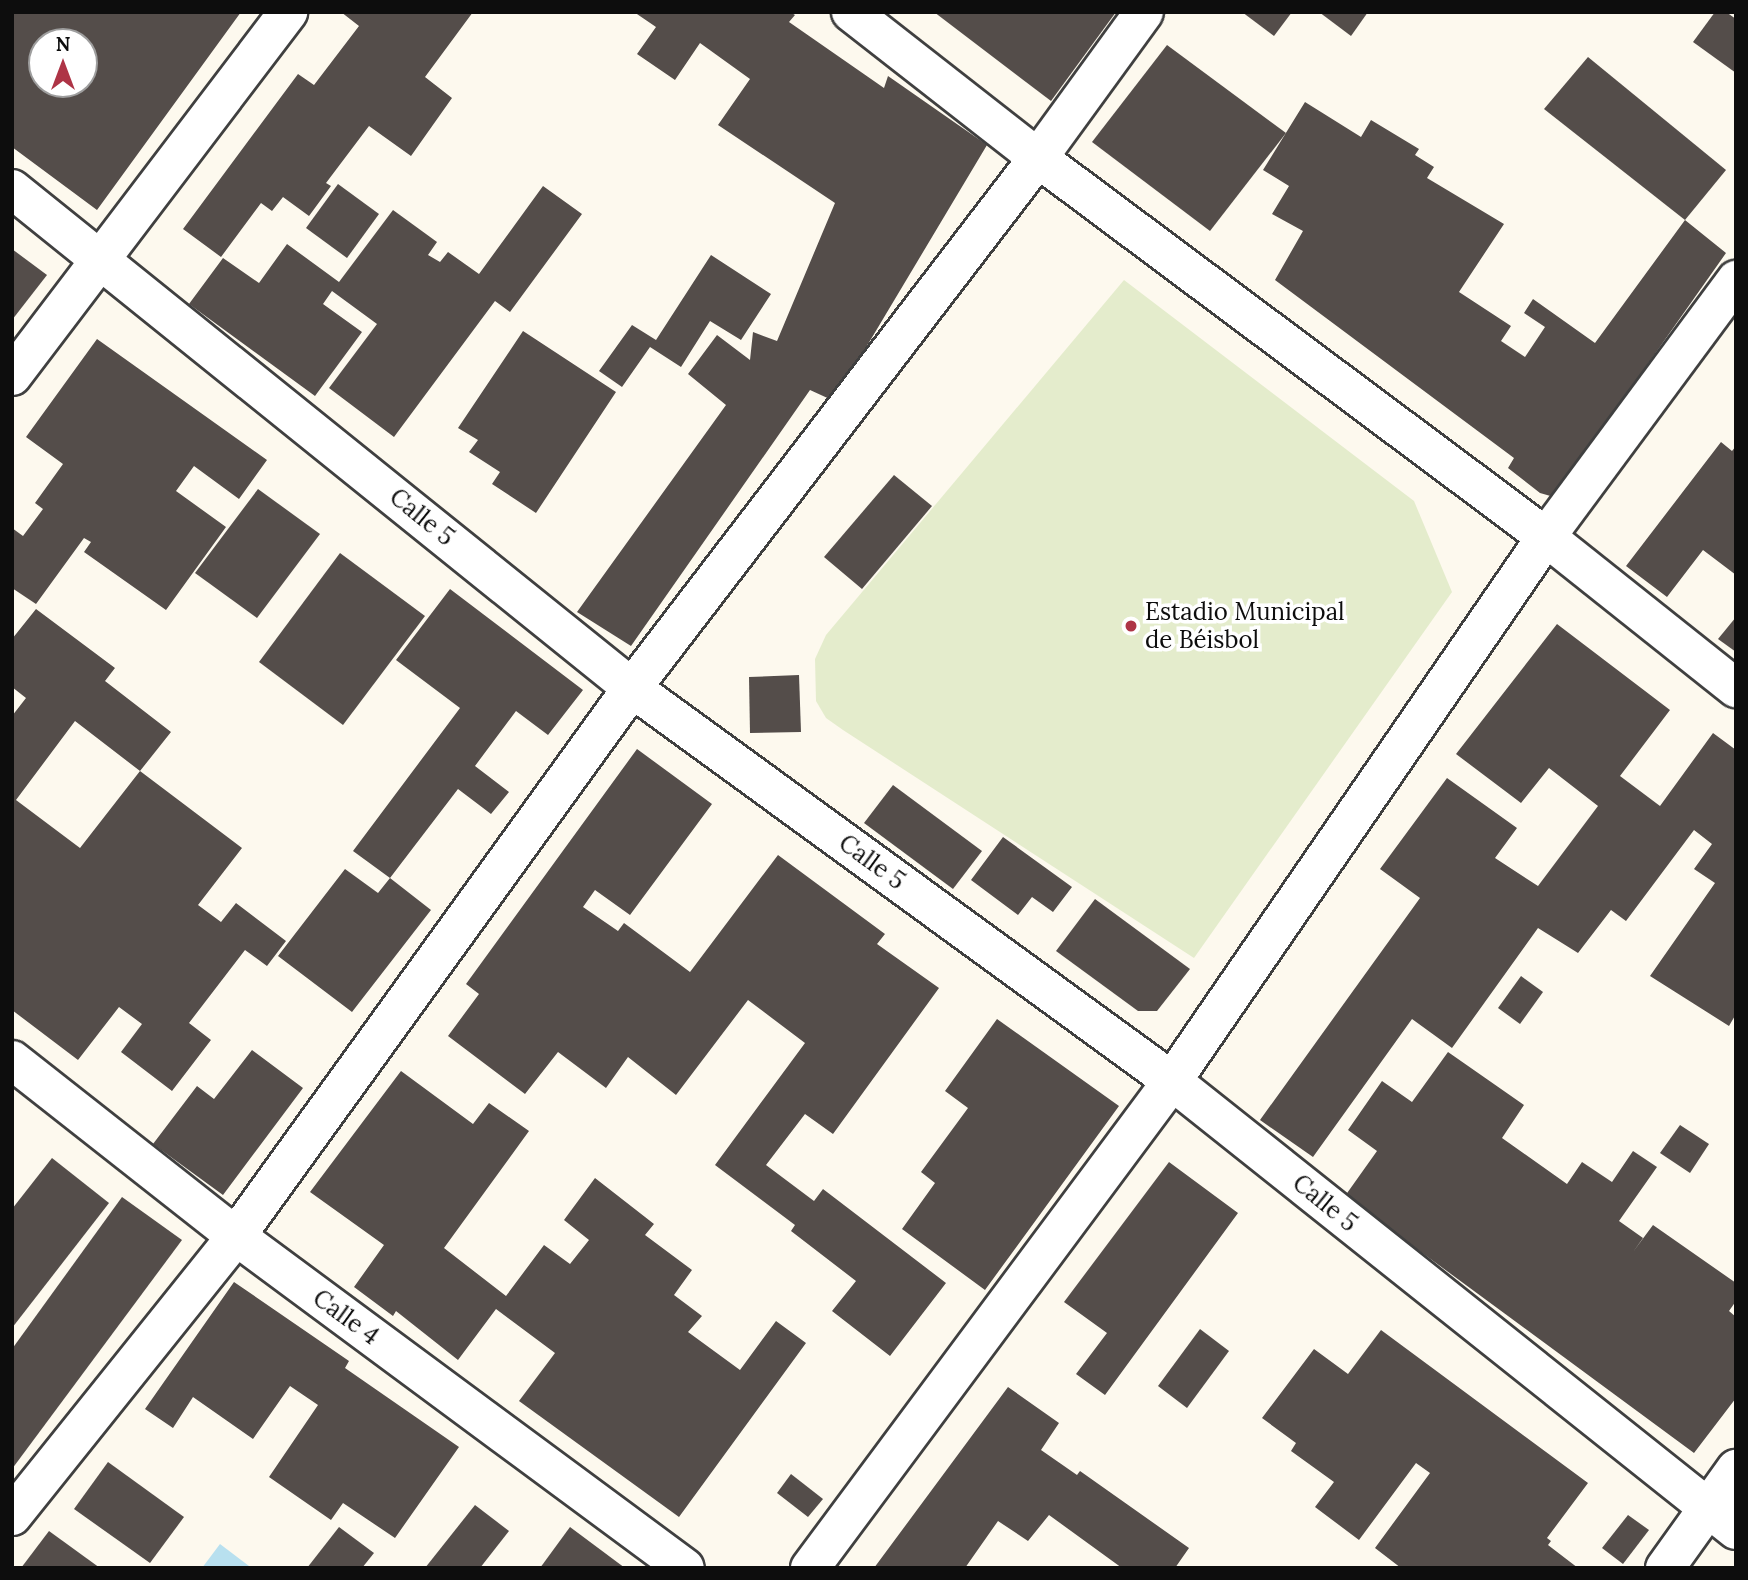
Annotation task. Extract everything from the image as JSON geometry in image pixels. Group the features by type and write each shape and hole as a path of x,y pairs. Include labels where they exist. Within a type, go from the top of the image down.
{"street":[{"path":"12,376 288,12"},
{"path":"851,12 1038,158 1546,537 1736,688"},
{"path":"12,1516 236,1236 632,688 1038,158 1144,12"},
{"name":"Calle 5","path":"12,189 102,258 632,688 1172,1082 1722,1519"},
{"path":"810,1568 1172,1082 1546,537 1736,280"},
{"name":"Calle 4","path":"12,1060 236,1236 685,1568"},
{"path":"1665,1568 1722,1519 1736,1469"}],"green space":[{"name":"Estadio Municipal de Béisbol","path":"1124,280 1414,501 1452,592 1194,958 843,730 826,718 816,701 815,659 826,635"}],"water":[{"path":"220,1544 249,1566 248,1568 202,1568"}],"building":[{"path":"12,12 241,12 97,210 12,147"},
{"path":"341,12 473,12 425,77 452,98 411,156 369,126 326,183 331,186 309,216 283,197 272,211 261,203 221,257 183,229 298,74 314,85 359,26"},
{"path":"634,12 790,12 795,15 789,22 884,88 888,76 987,145 834,401 810,390 631,646 577,612 726,405 688,374 717,335 750,360 753,332 777,341 835,203 718,125 750,79 700,43 675,80 637,54 656,27"},
{"path":"934,12 1116,12 1051,101"},
{"path":"1242,12 1292,12 1274,36"},
{"path":"1319,12 1368,12 1351,36"},
{"path":"1715,12 1726,12 1736,19 1736,73 1693,42"},
{"path":"1167,45 1286,133 1210,231 1092,142"},
{"path":"1588,57 1726,170 1685,220 1544,109"},
{"path":"1305,102 1361,137 1371,120 1419,149 1415,155 1434,167 1427,178 1504,224 1459,292 1511,326 1501,341 1525,357 1545,327 1524,313 1533,299 1595,343 1685,220 1726,253 1554,497 1540,493 1508,468 1514,458 1275,280 1303,231 1272,214 1289,186 1263,170"},
{"path":"338,184 379,214 347,258 306,228"},
{"path":"543,186 582,214 510,312 495,301 394,437 329,388 377,324 332,291 323,304 362,332 315,396 189,304 223,258 259,283 287,244 339,282 393,210 437,242 428,255 440,262 448,252 479,274"},
{"path":"12,249 47,275 12,320"},
{"path":"711,255 771,294 741,340 710,321 681,367 650,347 622,387 599,371 632,325 656,340"},
{"path":"523,331 616,392 536,513 492,484 500,472 469,452 478,440 458,428"},
{"path":"97,339 267,460 239,499 194,466 176,491 226,527 166,610 84,552 91,542 84,538 36,604 12,588 12,528 23,536 43,509 35,503 63,464 26,437"},
{"path":"1721,442 1732,451 1736,446 1736,575 1703,550 1667,597 1626,566"},
{"path":"894,475 932,506 862,589 824,557"},
{"path":"258,489 320,534 257,618 195,573"},
{"path":"340,553 425,616 343,725 259,662"},
{"path":"450,589 583,690 548,735 516,711 475,766 509,792 491,814 458,789 390,878 353,851 460,708 396,660"},
{"path":"36,609 115,668 105,681 171,732 140,771 242,848 198,905 221,922 236,903 286,941 267,966 245,950 189,1023 211,1040 172,1091 121,1052 142,1024 119,1007 78,1060 12,1010 12,716 26,698 12,687 12,639","holes":["75,721 140,771 80,848 16,800"]},
{"path":"1736,617 1736,652 1718,639"},
{"path":"1557,624 1670,710 1620,776 1660,806 1713,733 1736,750 1736,1014 1729,1026 1650,976 1715,883 1694,869 1712,844 1694,830 1626,921 1611,910 1578,953 1538,928 1452,1048 1412,1019 1313,1157 1260,1120 1420,898 1380,869 1447,778 1517,828 1495,858 1538,886 1598,806 1549,768 1521,803 1456,754"},
{"path":"799,675 801,732 750,733 749,677"},
{"path":"637,749 712,804 630,915 595,890 583,907 618,931 624,923 690,972 778,855 885,934 877,944 939,988 833,1134 805,1114 766,1165 814,1201 823,1189 946,1283 890,1356 832,1311 856,1281 791,1231 795,1225 715,1165 805,1043 748,1000 676,1095 628,1057 606,1088 558,1052 525,1094 448,1036 479,994 466,984"},
{"path":"893,785 982,851 953,889 864,823"},
{"path":"1003,837 1072,887 1053,912 1032,897 1018,915 971,880"},
{"path":"345,869 378,893 390,878 431,910 352,1012 278,956"},
{"path":"1095,899 1190,969 1157,1011 1138,1011 1056,951"},
{"path":"1521,976 1543,992 1520,1024 1498,1008"},
{"path":"997,1019 1119,1106 985,1290 902,1229 935,1183 921,1172 968,1108 945,1091"},
{"path":"252,1050 303,1088 223,1195 153,1144 197,1086 214,1099"},
{"path":"1448,1052 1524,1105 1502,1138 1567,1184 1582,1162 1612,1182 1633,1151 1657,1167 1619,1221 1643,1238 1633,1252 1653,1225 1736,1283 1736,1301 1729,1311 1736,1317 1736,1398 1694,1453 1345,1196 1377,1151 1348,1130 1382,1081 1412,1102"},
{"path":"401,1071 473,1124 489,1103 529,1131 444,1248 506,1296 544,1245 570,1264 589,1240 564,1220 595,1178 654,1224 645,1235 692,1270 674,1295 702,1316 688,1332 740,1370 776,1321 806,1343 679,1517 519,1401 555,1353 496,1309 458,1360 396,1311 393,1316 354,1287 384,1245 310,1192"},
{"path":"1680,1125 1709,1144 1690,1173 1660,1153"},
{"path":"52,1158 109,1203 12,1328 12,1209"},
{"path":"1169,1162 1238,1213 1105,1395 1076,1374 1107,1333 1064,1302"},
{"path":"122,1197 182,1240 12,1469 12,1349"},
{"path":"234,1282 349,1361 345,1368 459,1447 395,1538 343,1503 331,1520 269,1477 318,1405 290,1386 253,1439 193,1397 173,1428 145,1409"},
{"path":"1200,1329 1229,1351 1187,1408 1158,1386"},
{"path":"1381,1330 1588,1483 1547,1538 1551,1541 1548,1545 1578,1568 1401,1568 1375,1548 1430,1473 1416,1463 1359,1540 1315,1507 1334,1482 1291,1451 1296,1443 1262,1418 1314,1349 1348,1374"},
{"path":"1008,1387 1059,1423 1041,1450 1077,1475 1080,1471 1189,1548 1175,1568 1122,1568 1049,1515 1028,1541 998,1521 965,1568 874,1568"},
{"path":"108,1462 184,1517 150,1563 74,1509"},
{"path":"791,1474 823,1499 808,1517 777,1493"},
{"path":"475,1505 509,1531 480,1568 425,1568"},
{"path":"1628,1515 1649,1530 1623,1564 1602,1548"},
{"path":"339,1527 374,1553 362,1568 307,1568"},
{"path":"570,1527 625,1568 540,1568"},
{"path":"49,1531 100,1568 21,1568"}],"place":[{"name":"Estadio Municipal de Béisbol","path":"1131,626"}]}
